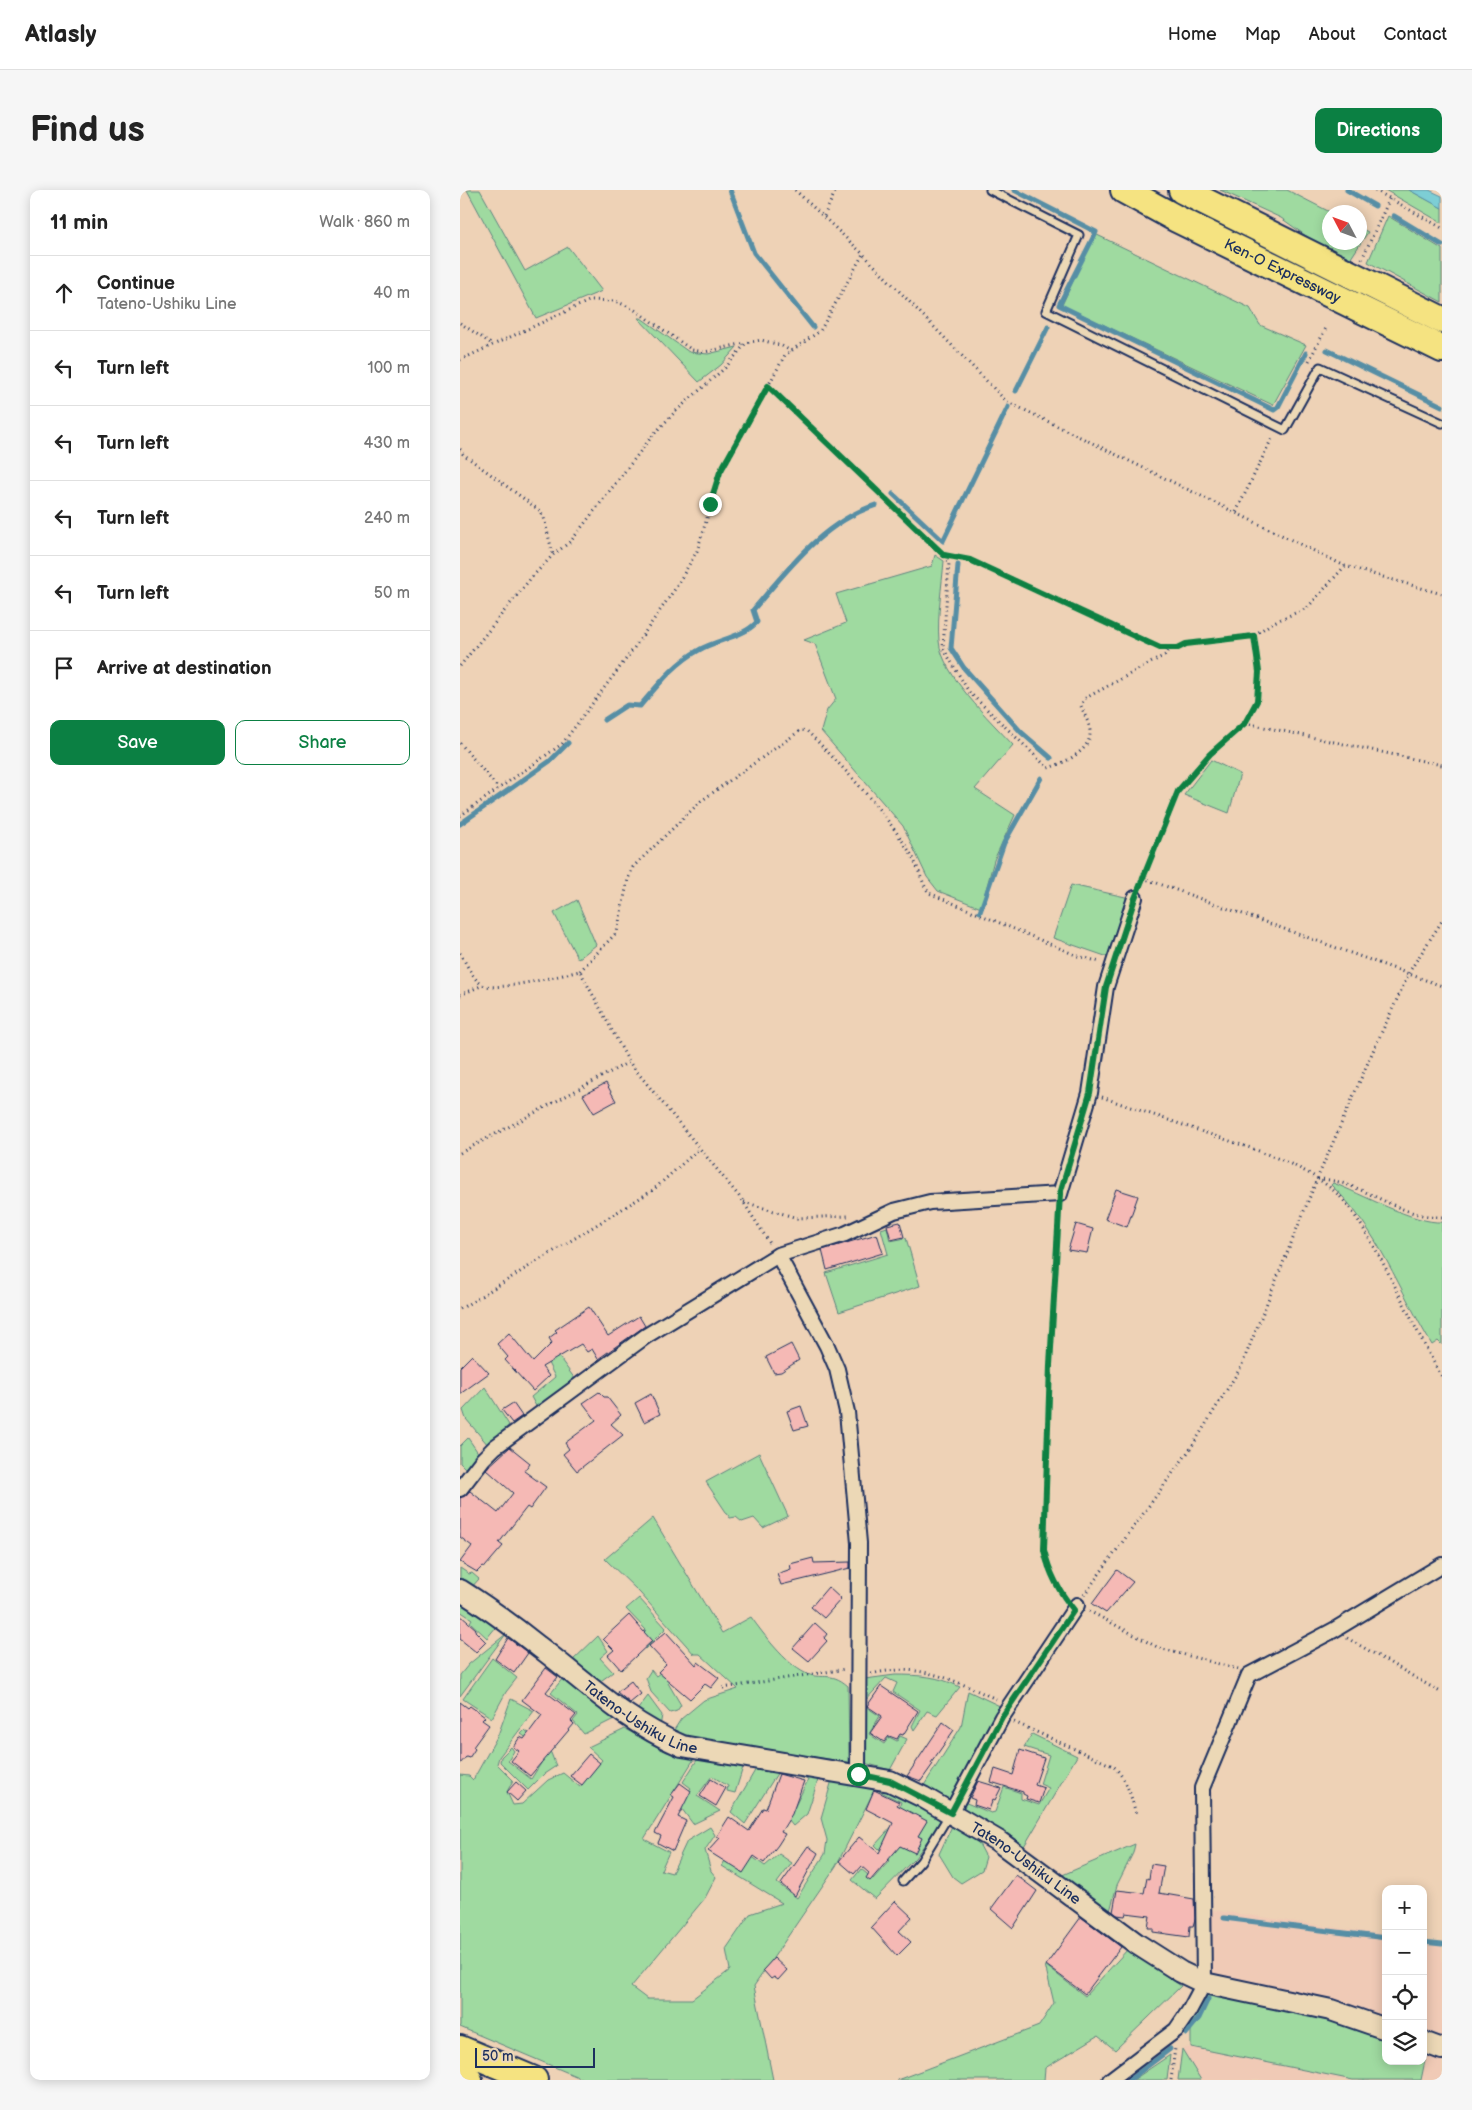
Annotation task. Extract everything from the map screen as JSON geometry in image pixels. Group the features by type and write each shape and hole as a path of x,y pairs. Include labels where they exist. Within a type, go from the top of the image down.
{"highway":[{"name":"Ken-O Expressway","path":"1124,190 1177,219 1442,349"},
{"name":"Ken-O Expressway","path":"1182,190 1304,253 1442,320"},
{"path":"460,2049 520,2077"},
{"path":"460,2076 469,2080"}],"main road":[{"name":"Tateno-Ushiku Line","path":"460,1590 538,1646 609,1704 638,1725 658,1736 682,1746 858,1774 890,1781 951,1813 998,1841 1138,1944 1180,1972 1204,1983 1330,2010 1382,2028"},
{"path":"1427,2043 1442,2049"}],"street":[{"path":"460,1489 483,1458 495,1447 587,1378 646,1336 778,1256 845,1234 894,1211 930,1202 1060,1194 1090,1093 1106,987 1135,898"},
{"path":"778,1256 827,1346 837,1369 847,1412 859,1543 858,1774"},
{"path":"1110,2080 1176,2030 1204,1983 1202,1788 1249,1675 1334,1630 1442,1565"},
{"path":"951,1813 1006,1711 1075,1607"}],"lane":[{"path":"990,190 1080,235 1046,311 1284,430 1320,367 1442,423"},
{"path":"903,1881 921,1861 951,1813"}],"path":[{"path":"795,190 863,254 1006,401 1345,566 1442,594"},
{"path":"824,216 836,190"},
{"path":"1375,190 1442,228"},
{"path":"1360,262 1390,198"},
{"path":"460,816 562,744 675,589 697,551 720,472 785,355 820,331 863,254"},
{"path":"460,360 591,300 615,301 632,308 692,350 705,352 761,340 780,345 791,351"},
{"path":"460,323 493,344"},
{"path":"460,666 479,645 505,608 553,555 571,541 653,435 676,411 726,367 746,343"},
{"path":"768,386 944,555 949,563 943,648 969,692 1048,768 1082,751 1090,738 1090,730 1081,706 1084,699 1165,654 1169,648"},
{"path":"460,449 539,510 544,518 553,555"},
{"path":"944,555 970,560 1160,648 1254,636 1274,622 1307,608 1345,566"},
{"path":"1135,898 1178,791 1210,754 1245,723 1257,701 1259,672 1254,636"},
{"path":"1245,723 1442,764"},
{"path":"460,995 483,985 497,987 514,985 580,971 617,932 628,879 638,861 701,801 801,730 807,731 842,765 893,828 911,853 930,893 1078,956 1113,966"},
{"path":"460,743 499,789"},
{"path":"1143,878 1442,986"},
{"path":"1075,1607 1191,1448 1241,1367 1317,1179 1408,974 1442,921"},
{"path":"460,954 472,974 483,985"},
{"path":"580,971 629,1062 744,1202 778,1256"},
{"path":"460,1153 629,1062"},
{"path":"1090,1093 1263,1152 1331,1188 1348,1207 1384,1268 1442,1377"},
{"path":"460,1309 653,1190 700,1148"},
{"path":"1317,1179 1329,1179 1348,1185 1395,1206 1426,1217 1442,1217"},
{"path":"1060,1194 1051,1356 1044,1550 1048,1567 1064,1598 1075,1607 1159,1648 1232,1666 1249,1675"},
{"path":"744,1202 797,1218 867,1215 879,1218"},
{"path":"1334,1630 1442,1693"},
{"path":"723,1688 858,1672 919,1671 943,1675 1006,1711 1113,1766 1130,1791 1136,1814"},
{"path":"1171,2080 1176,2030"}],"shaded area":[{"path":"1212,1910 1382,1934 1382,2021 1209,1976"},
{"path":"1427,1941 1442,1943 1442,2043 1427,2037"},
{"path":"1191,2047 1353,2080 1201,2080 1182,2049"},
{"path":"1427,2056 1442,2061 1442,2080 1421,2080 1424,2065 1427,2065"}],"green space":[{"path":"467,190 480,190 525,271 568,247 602,291 536,318"},
{"path":"1220,190 1287,190 1322,208 1322,246 1281,218"},
{"path":"1385,190 1409,190 1442,208 1442,223"},
{"path":"1388,216 1442,249 1442,302 1368,262"},
{"path":"1095,234 1250,308 1260,325 1306,345 1273,405 1062,305"},
{"path":"1332,250 1356,250 1351,258"},
{"path":"638,318 641,318 689,352 708,354 737,347 721,365 699,382"},
{"path":"935,555 944,561 939,621 939,641 942,654 968,696 1013,745 975,789 1015,815 994,860 981,908 938,891 927,877 903,826 821,731 827,710 836,699 815,644 804,640 846,623 836,594 932,566"},
{"path":"1211,760 1240,774 1229,813 1184,795"},
{"path":"1071,885 1130,898 1108,957 1053,938"},
{"path":"577,900 596,945 578,959 554,913"},
{"path":"1333,1183 1403,1213 1417,1218 1442,1222 1442,1345 1438,1341 1432,1345 1375,1240 1362,1220 1331,1185"},
{"path":"887,1227 890,1241 906,1238 920,1286 839,1312 826,1273 888,1254 881,1229"},
{"path":"556,1353 575,1379 537,1408 531,1397 555,1377 547,1361"},
{"path":"485,1387 509,1425 488,1445 466,1419 463,1410"},
{"path":"468,1438 479,1454 465,1468 460,1463 460,1446"},
{"path":"759,1453 788,1516 763,1528 754,1518 742,1522 736,1517 730,1518 706,1482"},
{"path":"653,1518 722,1633 751,1617 775,1648 797,1668 811,1675 836,1678 848,1686 849,1762 702,1741 674,1730 681,1719 704,1700 738,1689 700,1654 694,1654 640,1593 605,1559"},
{"path":"460,1568 469,1574 472,1573 479,1579 471,1588 460,1579"},
{"path":"639,1598 666,1628 645,1649 636,1641 646,1630 626,1609"},
{"path":"460,1603 496,1627 487,1638 470,1622 472,1619 460,1611"},
{"path":"506,1634 460,1696 460,1675 469,1664"},
{"path":"598,1636 608,1651 600,1658 613,1672 598,1683 571,1662"},
{"path":"492,1658 517,1678 506,1692 492,1718 463,1699"},
{"path":"666,1668 674,1674 668,1683 681,1705 677,1711 670,1713 651,1692 646,1678 651,1670 656,1676"},
{"path":"895,1675 928,1677 944,1680 960,1687 937,1715 927,1711 914,1730 912,1726 920,1710 893,1692 897,1683 886,1678 863,1703 865,1679"},
{"path":"563,1678 614,1719 584,1734 573,1721 578,1715 551,1693"},
{"path":"968,1691 1002,1707 973,1755 950,1803 923,1787 961,1727"},
{"path":"648,1696 662,1715 660,1727 635,1713"},
{"path":"511,1699 534,1711 499,1757 497,1764 513,1780 507,1792 513,1805 522,1804 548,1780 563,1773 580,1787 602,1760 588,1747 625,1729 667,1752 694,1759 644,1839 669,1852 661,1870 672,1873 687,1841 710,1827 715,1835 705,1850 711,1871 716,1877 705,1898 631,1987 647,1999 692,1999 730,1970 726,1949 750,1914 782,1903 722,1866 734,1844 765,1866 779,1854 792,1863 777,1883 797,1898 825,1854 827,1840 821,1818 832,1780 880,1786 943,1819 915,1858 875,1899 852,1880 861,1869 873,1879 890,1860 875,1845 894,1824 901,1802 875,1789 836,1866 754,1986 773,2080 585,2080 460,2027 460,1775 469,1776 473,1780 498,1735"},
{"path":"865,1706 880,1716 869,1734 884,1744 889,1737 897,1741 900,1736 907,1739 890,1770 861,1762"},
{"path":"525,1730 551,1753 556,1766 544,1774 528,1790 500,1762 501,1757 511,1747 514,1751 508,1761 531,1779 545,1757 534,1743 521,1734"},
{"path":"1032,1734 1077,1756 1023,1848 959,1812 964,1802 991,1813 995,1812 1004,1787 1021,1793 1021,1799 1039,1805 1049,1788 1040,1784 1049,1755 1024,1747"},
{"path":"697,1760 744,1764 735,1793 727,1791 728,1786 712,1776 697,1796 720,1811 693,1824 679,1805 691,1788 683,1782"},
{"path":"757,1767 778,1772 745,1824 731,1812"},
{"path":"784,1770 819,1777 807,1814 793,1826 788,1820 808,1780"},
{"path":"952,1826 977,1840 986,1857 982,1870 961,1883 953,1877 939,1854"},
{"path":"1135,1844 1133,1853 1117,1885 1109,1915 1060,1876"},
{"path":"1128,1949 1181,1986 1115,2050 1098,2036 1045,2068 1044,2080 897,2080 1039,2026 1054,2003 1045,1965 1085,1996"},
{"path":"1208,1992 1323,2018 1382,2040 1382,2065 1424,2065 1421,2080 1353,2080 1191,2047 1191,2029 1188,2024"},
{"path":"1182,2049 1201,2080 1178,2080"},
{"path":"1170,2055 1167,2080 1133,2080"}],"water":[{"path":"1409,190 1429,190 1442,196 1442,208"}],"building":[{"path":"606,1083 616,1101 594,1113 583,1095"},
{"path":"1116,1189 1138,1196 1127,1227 1105,1219"},
{"path":"900,1222 904,1237 891,1240 887,1225"},
{"path":"1076,1224 1093,1229 1087,1253 1068,1250"},
{"path":"877,1234 883,1253 827,1270 822,1250"},
{"path":"589,1307 608,1336 639,1316 645,1326 598,1359 592,1349 587,1352 581,1344 542,1367 549,1376 533,1391 505,1360 508,1357 497,1344 509,1333 533,1362 552,1343 549,1338 557,1332 555,1330"},
{"path":"791,1344 799,1360 781,1372 774,1373 766,1357"},
{"path":"472,1355 489,1373 460,1394 460,1367"},
{"path":"599,1392 604,1397 607,1397 621,1415 611,1424 623,1435 577,1471 563,1454 569,1449 565,1443 596,1420 583,1403"},
{"path":"651,1394 660,1414 644,1422 635,1403"},
{"path":"513,1403 522,1416 512,1423 502,1410"},
{"path":"801,1406 808,1426 794,1430 787,1411"},
{"path":"510,1447 530,1463 524,1471 546,1487 530,1509 527,1507 499,1543 503,1546 485,1567 483,1566 477,1572 460,1562 472,1546 460,1537 460,1498 470,1491 498,1513 513,1493 486,1469"},
{"path":"813,1558 814,1563 850,1562 850,1568 781,1585 777,1574 791,1569 790,1564"},
{"path":"1117,1570 1133,1582 1106,1613 1092,1604"},
{"path":"828,1587 841,1599 824,1618 811,1607"},
{"path":"460,1615 476,1629 475,1631 486,1642 476,1652 460,1639"},
{"path":"629,1615 652,1641 621,1670 608,1655 614,1650 603,1639"},
{"path":"815,1623 827,1634 824,1638 827,1641 809,1661 793,1648"},
{"path":"666,1632 696,1665 698,1662 719,1678 711,1688 705,1684 690,1699 658,1672 666,1664 649,1646"},
{"path":"508,1638 528,1653 514,1673 495,1659"},
{"path":"546,1668 558,1677 546,1692 576,1715 571,1721 574,1724 530,1776 511,1761 519,1751 513,1747 520,1737 524,1739 542,1715 522,1700"},
{"path":"631,1681 641,1694 630,1703 617,1692"},
{"path":"881,1686 918,1711 903,1735 900,1734 897,1739 889,1736 884,1742 870,1733 882,1716 867,1706"},
{"path":"460,1702 468,1708 470,1706 485,1717 482,1720 489,1725 473,1747 475,1749 469,1758 466,1757 460,1764"},
{"path":"943,1722 954,1730 931,1763 933,1764 921,1781 907,1776"},
{"path":"1020,1750 1044,1758 1035,1785 1044,1788 1039,1803 1026,1799 1027,1796 1023,1792 991,1782 995,1769 1013,1775"},
{"path":"589,1754 600,1763 582,1785 570,1776"},
{"path":"779,1774 804,1781 792,1814 781,1832 785,1834 764,1863 754,1856 743,1873 708,1851 720,1838 717,1836 729,1817 749,1831 763,1808 766,1809"},
{"path":"711,1779 726,1788 716,1806 700,1796"},
{"path":"978,1781 1001,1788 995,1800 993,1799 989,1810 974,1805 975,1800 970,1798"},
{"path":"516,1782 526,1791 517,1801 507,1792"},
{"path":"680,1783 691,1791 678,1817 686,1821 673,1851 658,1843 661,1836 655,1833 674,1797 671,1795"},
{"path":"874,1790 899,1802 897,1805 927,1821 918,1836 922,1838 915,1853 900,1846 870,1881 866,1878 869,1873 861,1866 854,1874 839,1861 859,1837 879,1853 893,1823 866,1809"},
{"path":"808,1846 818,1853 795,1896 781,1884"},
{"path":"1151,1864 1164,1866 1159,1893 1194,1899 1195,1919 1193,1926 1190,1926 1189,1937 1153,1932 1153,1928 1148,1928 1150,1916 1126,1913 1125,1916 1117,1915 1113,1912 1117,1890 1144,1893 1147,1878 1149,1879"},
{"path":"1016,1875 1037,1891 1013,1928 991,1909"},
{"path":"895,1901 912,1917 899,1931 911,1942 897,1956 871,1927"},
{"path":"1081,1917 1121,1947 1085,1994 1046,1965"},
{"path":"774,1958 787,1970 778,1980 774,1977 771,1979 763,1970"}],"waterway":[{"path":"730,190 754,253 813,327"},
{"path":"1014,190 1096,232 1059,305 1274,410 1278,407 1306,353"},
{"path":"1347,190 1375,206"},
{"path":"1394,216 1442,245"},
{"path":"1016,391 1048,327"},
{"path":"1327,350 1442,406"},
{"path":"893,494 943,541 1008,407"},
{"path":"604,720 627,705 640,706 667,675 690,655 706,646 744,632 751,627 757,622 753,610 808,548 839,523 876,505"},
{"path":"958,565 951,648 964,668 1021,732 1051,758"},
{"path":"460,824 550,761 568,743"},
{"path":"980,912 1004,843 1041,778"},
{"path":"1224,1918 1382,1938"},
{"path":"1427,1942 1442,1944"},
{"path":"1186,2034 1199,2018 1208,1999"},
{"path":"1129,2080 1170,2049"}],"route":[{"path":"710,504 720,472 768,386 944,555 970,560 1160,648 1178,648 1186,644 1254,636 1259,672 1257,701 1250,716 1241,727 1210,754 1178,791 1135,898 1106,987 1090,1093 1060,1194 1050,1365 1044,1550 1048,1567 1064,1598 1074,1610 1002,1717 951,1813 923,1796 890,1781 858,1774"}]}
